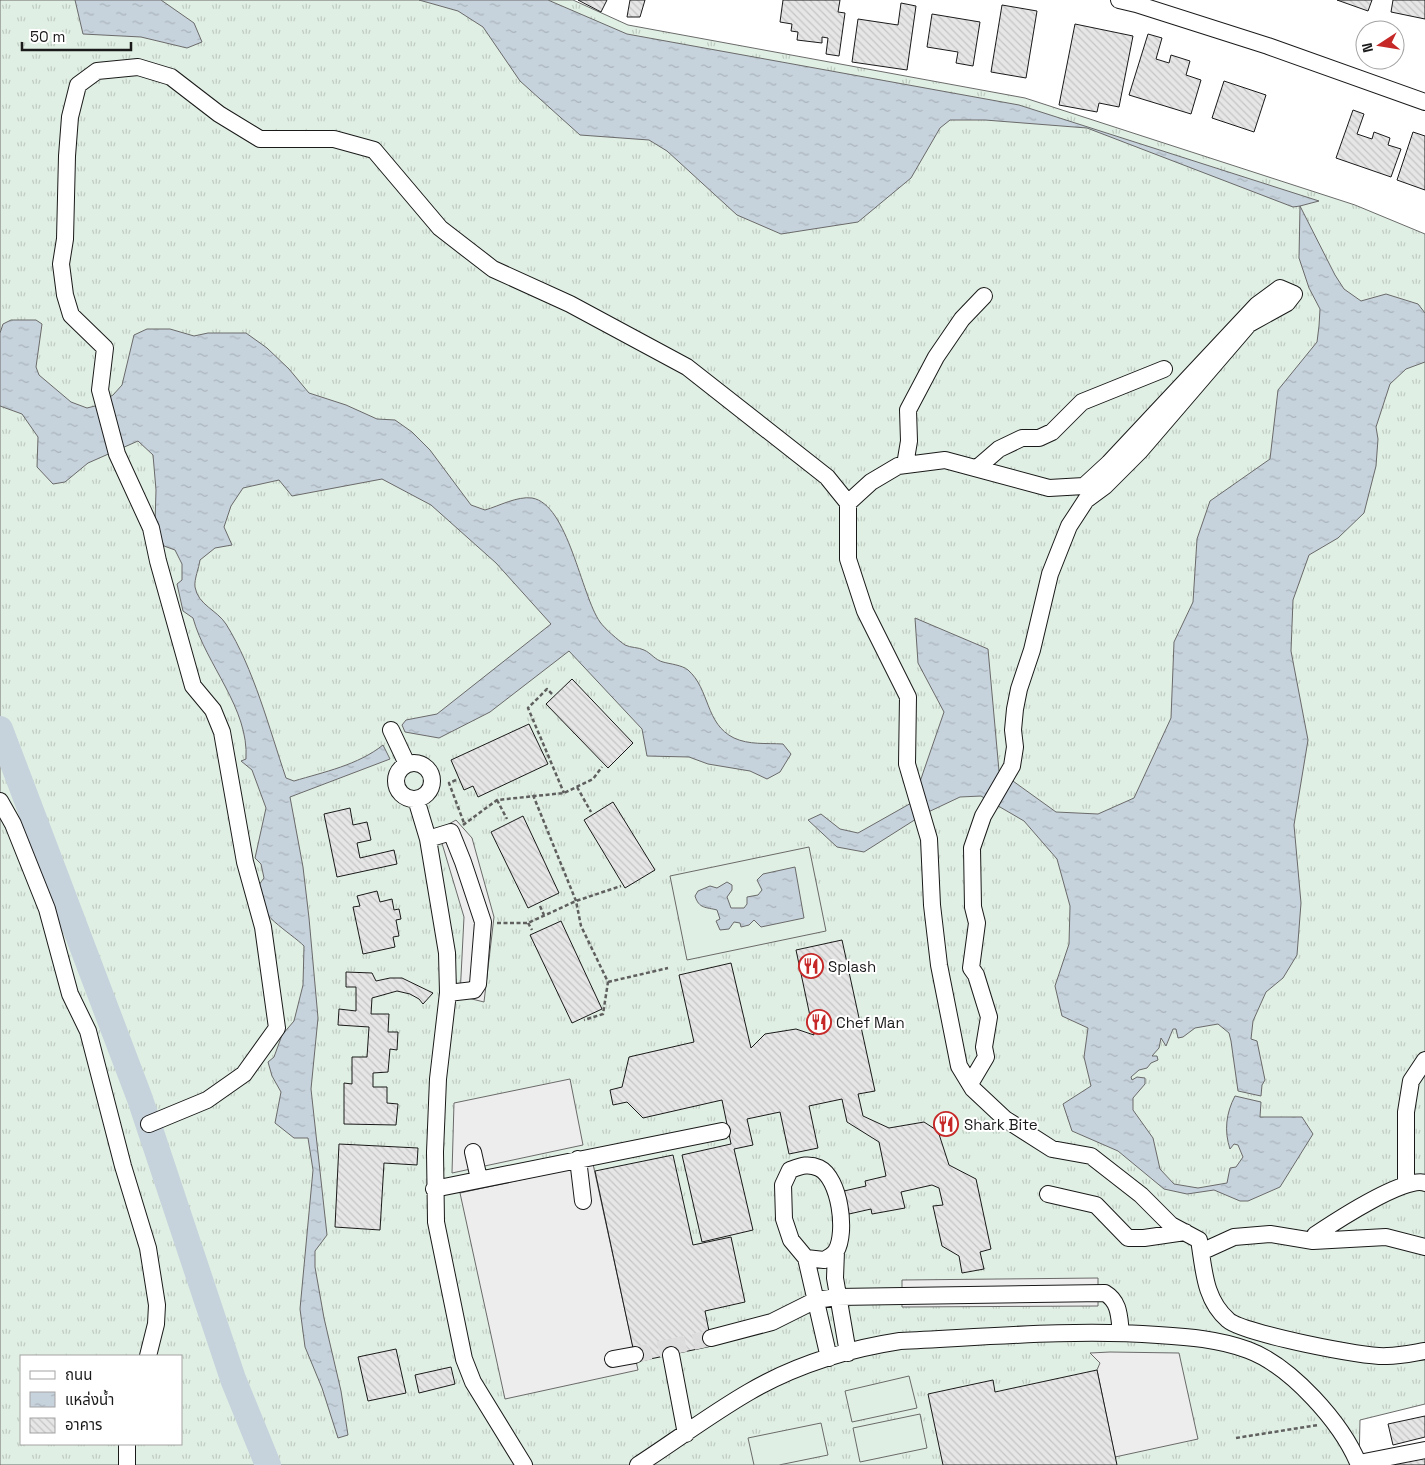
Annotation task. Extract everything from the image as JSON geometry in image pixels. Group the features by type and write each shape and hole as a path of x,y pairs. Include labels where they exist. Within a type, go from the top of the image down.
{"street":[{"path":"1119,0 1268,46 1425,102"},
{"path":"149,1124 207,1100 244,1074 277,1028 263,927 245,862 222,732 213,710 193,686 158,561 151,528 117,454 100,390 105,348 71,315 64,295 61,264 65,239 67,156 70,117 78,85 97,71 138,67 171,77 219,114 260,139 334,138 374,150 440,228 493,269 570,304 687,367 827,477 848,503 848,559 865,611 908,697 907,764 929,839 932,905 939,965 959,1066 970,1084 1005,1119 1052,1149 1091,1156 1141,1195 1171,1225 1199,1240 1206,1291 1228,1321 1253,1330 1348,1352 1386,1357 1425,1351"},
{"path":"848,503 871,482 898,466 945,460 1049,488 1084,486 1109,464 1257,305 1280,288 1294,294 1287,303 1249,324 1140,451 1105,486 1086,500 1069,526 1050,574 1032,650 1019,689 1013,730 1015,747 1012,766 983,816 972,848 974,907 977,923 971,968 976,975 989,1017 984,1047 986,1057 970,1084"},
{"path":"905,465 909,441 908,410 936,357 962,319 984,296"},
{"path":"977,468 999,449 1022,438 1039,438 1052,432 1082,402 1164,369"},
{"path":"391,730 405,759 425,767 432,779 428,792 416,799 403,796 396,784 399,770 405,759"},
{"path":"416,799 428,839 447,953 448,992 438,1079 434,1188 436,1222 464,1360 473,1382 486,1405 524,1465"},
{"path":"0,801 13,824 46,909 70,994 88,1031 122,1166 148,1248 156,1305 155,1331 148,1355"},
{"path":"428,839 458,828 461,855 483,922 478,984 474,990 448,992"},
{"path":"1406,1184 1406,1112 1411,1081 1425,1060"},
{"path":"434,1188 722,1131"},
{"path":"473,1152 479,1179"},
{"path":"578,1159 583,1201"},
{"path":"829,1358 806,1258 791,1240 784,1219 783,1185 790,1170 806,1164 821,1168 832,1181 840,1206 842,1231 836,1251 834,1267 837,1297 848,1353"},
{"path":"1316,1235 1351,1211 1406,1184 1425,1183"},
{"path":"1048,1194 1096,1205 1128,1238 1144,1238 1185,1232"},
{"path":"1201,1252 1234,1237 1270,1234 1313,1241 1386,1237 1425,1247"},
{"path":"806,1258 824,1260 836,1251"},
{"path":"711,1338 772,1322 816,1300 837,1297 1105,1293 1117,1303 1121,1332"},
{"path":"638,1465 750,1392 829,1358 874,1345 900,1341 1121,1332 1209,1338 1249,1350 1299,1383 1334,1423 1359,1464 1425,1450"},
{"path":"613,1359 635,1355"},
{"path":"671,1355 686,1434"},
{"path":"127,1445 127,1465"}],"path":[{"path":"552,694 547,690 528,708 564,793"},
{"path":"456,780 449,783 458,828 497,800 564,793 593,779 602,767"},
{"path":"577,787 591,812"},
{"path":"533,795 576,900 581,926 608,982 603,1014 584,1020"},
{"path":"497,800 507,819"},
{"path":"483,922 528,923 576,900 621,886"},
{"path":"540,906 544,915"},
{"path":"528,923 532,930"},
{"path":"608,982 668,968"},
{"path":"1236,1438 1334,1423"}],"green space":[{"path":"0,0 573,0 628,25 1025,98 1355,205 1425,234 1425,1404 1360,1420 1359,1465 0,1465"},
{"path":"809,847 826,931 687,960 670,876"},
{"path":"909,1376 917,1408 852,1422 845,1391"},
{"path":"920,1414 927,1448 860,1462 853,1428"},
{"path":"821,1423 828,1455 779,1465 754,1465 748,1438"}],"shaded area":[{"path":"456,820 472,838 494,917 484,1002 460,996 464,917 438,830"},
{"path":"570,1079 583,1145 452,1173 454,1103"},
{"path":"593,1164 638,1370 505,1399 460,1193"},
{"path":"1098,1278 1098,1306 902,1307 902,1280"},
{"path":"1090,1353 1179,1353 1198,1439 1115,1457 1097,1370 1100,1363"}],"water":[{"path":"75,0 161,0 194,23 202,42 187,48 141,37 83,34"},
{"path":"419,0 548,0 627,34 1019,105 1319,201 1293,207 1087,128 985,120 950,120 940,128 911,178 858,222 781,234 737,215 667,151 649,140 580,135 520,81 483,27 458,11"},
{"path":"1300,206 1344,289 1361,301 1386,294 1418,304 1425,313 1425,362 1406,369 1390,384 1376,427 1378,439 1376,466 1364,513 1338,538 1309,555 1293,600 1291,651 1308,740 1294,825 1301,903 1297,955 1283,978 1266,992 1253,1021 1251,1039 1257,1041 1265,1080 1262,1085 1261,1096 1238,1091 1229,1033 1218,1024 1195,1028 1183,1037 1178,1038 1176,1029 1173,1029 1166,1046 1161,1038 1159,1048 1152,1056 1157,1056 1158,1060 1151,1063 1147,1068 1139,1070 1131,1077 1132,1080 1137,1077 1145,1078 1145,1084 1133,1098 1133,1110 1153,1138 1160,1169 1174,1184 1198,1188 1227,1183 1230,1168 1236,1167 1243,1157 1238,1145 1234,1144 1230,1149 1227,1136 1228,1115 1235,1096 1261,1102 1260,1117 1302,1117 1313,1134 1280,1187 1248,1201 1240,1201 1214,1190 1187,1194 1164,1189 1118,1151 1072,1131 1063,1104 1091,1086 1084,1057 1088,1028 1062,1016 1055,986 1069,944 1070,906 1057,859 1024,821 981,796 960,797 924,814 864,852 837,847 808,820 821,814 840,829 858,833 913,802 944,712 918,663 915,618 988,649 999,771 1056,812 1098,814 1134,798 1171,718 1174,642 1193,602 1197,539 1210,501 1270,459 1278,390 1317,342 1320,309 1309,288 1299,258"},
{"path":"11,320 36,320 42,324 36,367 39,375 71,402 87,408 95,406 113,395 122,385 134,335 147,329 170,329 194,336 208,333 246,333 267,348 289,369 309,393 346,405 377,419 395,420 412,432 430,450 471,505 485,510 526,498 532,498 544,504 555,516 564,533 593,609 605,628 625,645 642,649 660,661 688,670 700,687 718,724 725,732 734,738 746,742 783,744 791,754 780,772 767,779 750,771 708,764 689,757 647,756 642,729 569,651 490,712 439,738 405,732 402,725 406,720 437,714 551,624 496,563 431,505 382,479 292,496 279,480 243,488 231,506 224,527 232,545 215,548 200,560 195,587 200,598 222,619 236,641 253,679 286,778 294,781 352,763 383,745 390,759 290,797 303,867 318,1018 311,1089 327,1235 315,1251 315,1267 324,1318 341,1391 348,1435 338,1438 322,1388 305,1347 300,1309 313,1170 308,1138 294,1138 275,1123 281,1092 272,1076 268,1062 274,1057 282,1035 294,1021 303,985 304,946 267,915 257,900 256,892 264,878 261,864 255,858 266,808 252,770 241,761 246,759 245,740 241,722 226,687 207,653 193,618 183,611 177,584 182,580 182,564 175,550 164,546 155,523 156,490 153,455 138,441 88,463 65,482 53,484 37,467 38,437 22,414 0,406 0,333 3,324"},
{"path":"795,867 804,918 761,927 754,920 749,925 741,927 740,923 734,922 729,929 720,930 716,921 720,919 717,910 701,905 695,896 698,891 710,886 717,888 727,882 732,885 732,890 727,897 731,908 744,908 747,904 747,897 758,895 762,890 757,880 763,874"}],"building":[{"path":"578,0 607,0 601,12"},
{"path":"630,0 645,0 640,17 627,17"},
{"path":"783,0 840,0 838,12 845,13 839,56 826,54 828,38 822,37 822,43 797,40 798,32 791,31 792,24 780,22"},
{"path":"1337,0 1372,0 1368,11"},
{"path":"1393,0 1425,0 1425,19 1391,12"},
{"path":"901,3 916,6 907,70 852,62 858,19 898,25"},
{"path":"1002,5 1037,11 1026,78 991,72"},
{"path":"932,14 980,22 973,66 956,63 958,52 927,47"},
{"path":"1075,24 1133,36 1119,107 1099,103 1097,112 1059,105"},
{"path":"1148,34 1162,38 1156,59 1169,63 1171,55 1190,61 1186,75 1201,80 1191,114 1129,95"},
{"path":"1224,81 1266,95 1254,132 1212,118"},
{"path":"1353,110 1364,114 1357,134 1372,139 1374,132 1390,138 1388,145 1401,149 1391,177 1336,158"},
{"path":"1413,132 1425,136 1425,190 1397,180"},
{"path":"572,679 633,743 608,768 546,704"},
{"path":"529,724 548,764 478,797 473,786 464,790 451,760"},
{"path":"613,802 655,870 625,888 584,820"},
{"path":"350,808 353,825 367,822 371,840 357,843 360,858 394,850 397,864 337,877 324,814"},
{"path":"523,816 559,893 528,908 491,832"},
{"path":"377,891 380,902 392,899 394,910 399,909 401,919 396,920 399,936 393,937 395,947 363,954 353,907 360,906 357,896"},
{"path":"561,921 602,1009 572,1023 530,935"},
{"path":"842,940 875,1091 858,1094 863,1116 889,1128 924,1122 938,1131 949,1165 976,1179 991,1249 980,1252 984,1269 962,1273 959,1256 942,1246 933,1206 943,1205 939,1188 932,1185 901,1192 905,1208 872,1214 871,1209 849,1214 844,1191 866,1186 865,1181 886,1176 879,1142 847,1122 842,1099 809,1106 818,1148 789,1154 780,1112 747,1119 753,1145 734,1149 753,1230 702,1242 682,1155 731,1144 722,1100 643,1118 627,1102 613,1105 610,1090 622,1087 629,1057 694,1042 679,975 731,963 751,1048 765,1034 796,1029 814,1035 796,950"},
{"path":"346,972 372,973 376,981 402,978 433,993 423,1004 419,999 410,994 397,991 372,998 371,1014 389,1014 388,1032 398,1032 397,1050 390,1049 388,1072 373,1073 373,1087 387,1087 387,1103 398,1104 396,1125 344,1124 344,1083 352,1084 352,1057 367,1057 369,1027 338,1025 339,1009 356,1011 356,987 346,987"},
{"path":"339,1144 418,1148 417,1165 384,1163 380,1230 335,1227"},
{"path":"673,1155 693,1245 731,1237 745,1302 705,1311 712,1346 636,1362 595,1171"},
{"path":"396,1349 406,1393 368,1401 358,1357"},
{"path":"451,1367 455,1384 419,1393 415,1375"},
{"path":"1097,1370 1117,1465 943,1465 928,1394 993,1380 995,1392"},
{"path":"1425,1416 1425,1437 1393,1445 1388,1424"},
{"path":"1425,1454 1425,1465 1395,1465 1394,1460"}],"waterway":[{"path":"0,729 140,1099 233,1379 268,1465"}],"tunnel":[{"path":"670,1347 711,1338"},
{"path":"635,1355 670,1347 671,1355"}],"place":[{"name":"Splash","path":"811,966"},
{"name":"Chef Man","path":"819,1022"},
{"name":"Shark Bite","path":"946,1124"}]}
